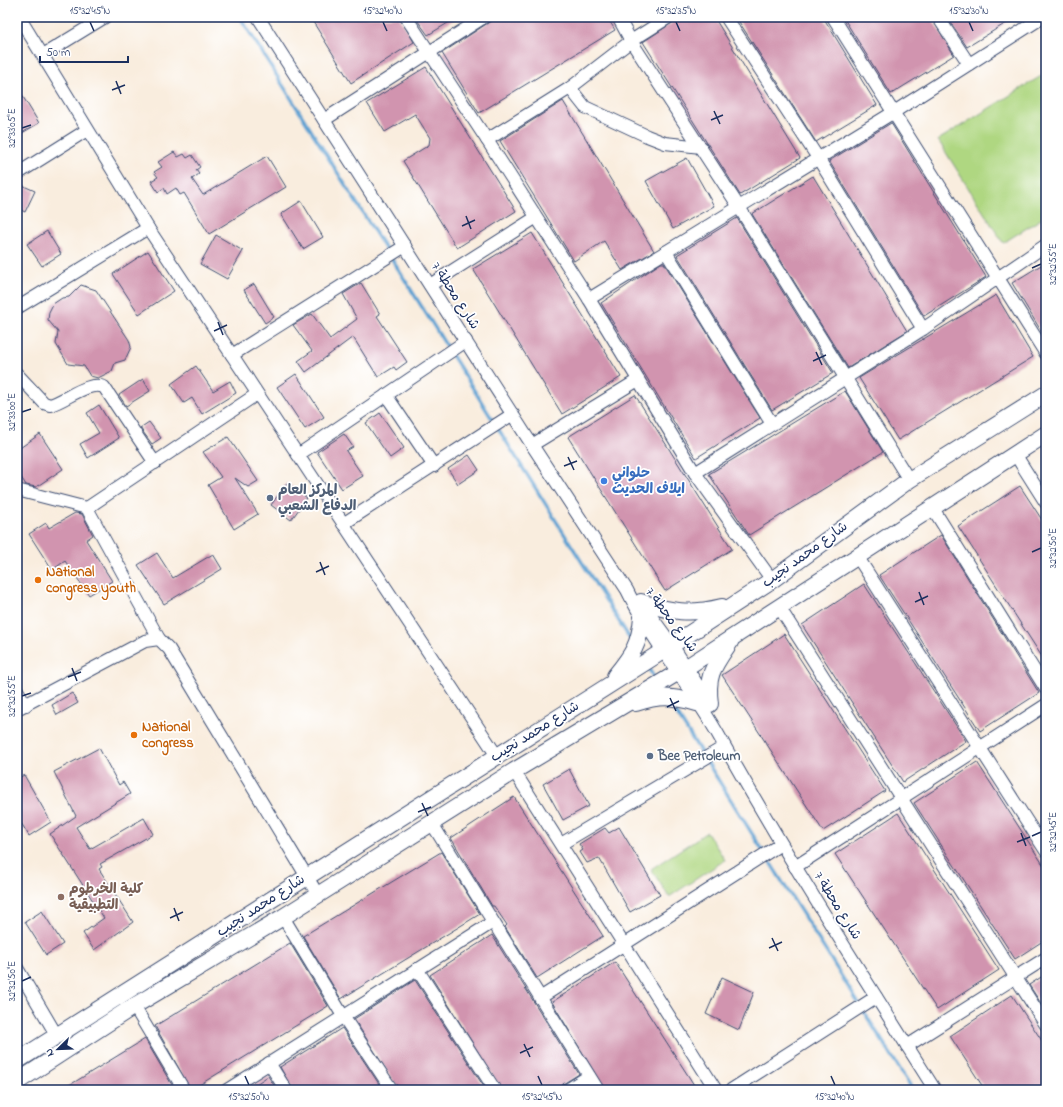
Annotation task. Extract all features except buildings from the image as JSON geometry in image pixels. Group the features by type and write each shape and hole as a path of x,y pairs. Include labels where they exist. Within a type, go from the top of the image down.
{"main road":[{"name":"شارع محمد نجيب","path":"17,1061 668,648 772,580 909,480 1046,394"},
{"name":"شارع محمد نجيب","path":"17,1082 134,1006 283,917 514,770 683,670 1046,434"},
{"path":"606,688 635,649 640,636 641,610 705,612 733,605"},
{"path":"617,709 658,697 668,696 703,704 709,678 714,667 734,636"}],"street":[{"path":"19,17 148,228 497,756"},
{"path":"42,56 105,17"},
{"name":"شارع محطة 7","path":"258,17 532,445 627,590 683,670 703,704 724,747 781,844 935,1090"},
{"path":"406,17 428,53 487,140 535,218 589,299 695,473 772,580"},
{"path":"324,120 484,17"},
{"path":"618,17 631,41 739,207 909,480"},
{"path":"487,140 570,88 631,41 669,17"},
{"path":"726,17 818,158 923,329"},
{"path":"833,17 1000,278 1046,354"},
{"path":"938,17 969,64"},
{"path":"589,299 1043,19"},
{"path":"570,88 585,107 647,136 665,143 701,147"},
{"path":"17,174 87,130"},
{"path":"430,285 535,218"},
{"path":"17,308 148,228"},
{"path":"232,355 405,246"},
{"path":"695,473 923,329 1000,278 1012,267 1046,246"},
{"path":"666,252 772,424"},
{"path":"298,455 466,342"},
{"path":"17,374 44,403 50,405 88,387 97,385 104,387 155,463"},
{"path":"532,445 638,380"},
{"path":"87,508 257,394"},
{"path":"386,395 434,466"},
{"path":"343,524 513,414"},
{"path":"1015,454 1046,504"},
{"path":"17,490 87,508 159,639 168,649 318,895"},
{"path":"932,507 1046,690"},
{"path":"857,556 1046,851"},
{"path":"779,607 1046,1025"},
{"path":"17,690 21,707 145,641 159,639"},
{"path":"796,867 1046,705"},
{"path":"561,844 724,747"},
{"path":"514,770 716,1090"},
{"path":"431,822 598,1090"},
{"path":"540,998 781,844"},
{"path":"283,917 343,1016 392,1090"},
{"path":"227,1090 417,968 492,922"},
{"path":"907,1046 1046,958"},
{"path":"17,968 57,1036"},
{"path":"417,968 494,1090"},
{"path":"731,1090 876,997"},
{"path":"134,1006 184,1090"},
{"path":"269,1064 286,1090"},
{"path":"567,1090 589,1076"}],"green space":[{"path":"1046,73 1046,216 1003,243 938,140"},
{"path":"707,832 725,860 669,897 651,869"}],"waterway":[{"path":"240,17 632,642"},
{"path":"647,666 656,681"},
{"path":"670,703 913,1090"}],"place":[{"name":"حلواني ايلاف الحديث","path":"604,481"},
{"name":"المركز العام الدفاع الشعبي","path":"270,498"},
{"name":"National congress youth","path":"38,580"},
{"name":"National congress","path":"134,735"},
{"name":"Bee Petroleum","path":"650,756"},
{"name":"كلية الخرطوم التطبيقية","path":"61,897"}]}
